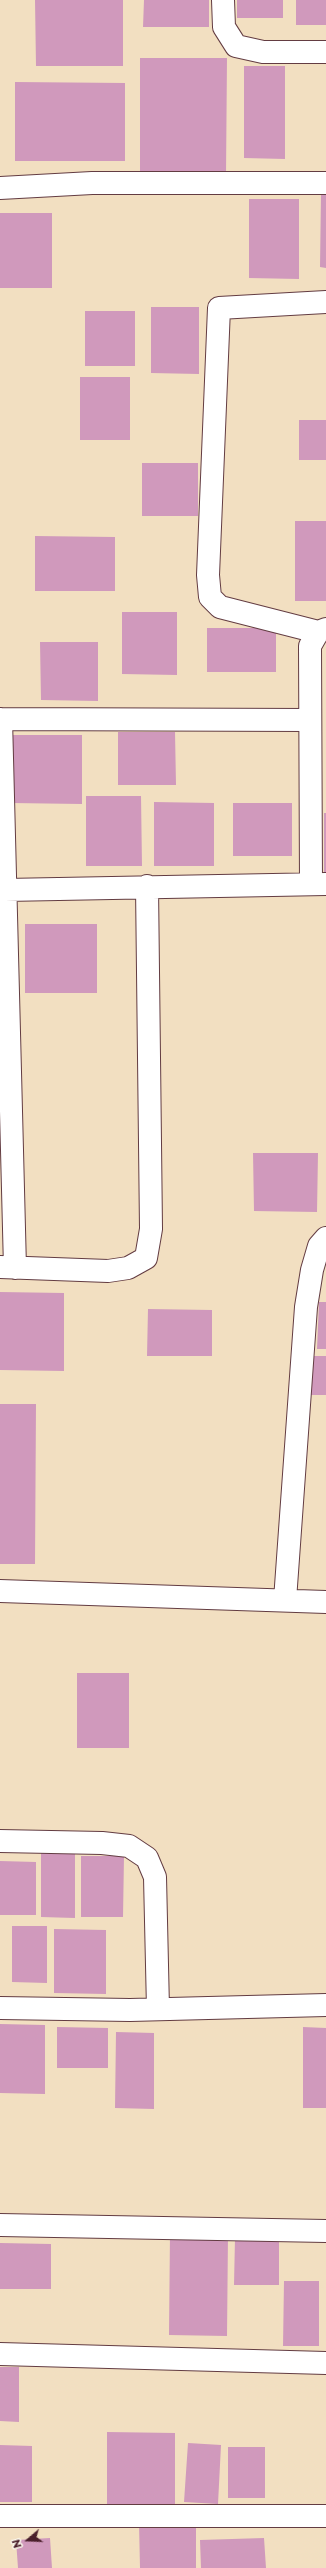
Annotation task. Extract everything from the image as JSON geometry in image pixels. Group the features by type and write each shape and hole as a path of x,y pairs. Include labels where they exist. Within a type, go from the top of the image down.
{"street":[{"path":"223,0 224,27 236,46 263,52 326,52"},
{"path":"0,188 92,183 326,183"},
{"path":"5,890 147,886 318,884 310,720 310,646 322,630 220,607 210,597 208,575 219,308 326,302"},
{"path":"147,886 152,1229 146,1258 128,1268 108,1271 8,1268 5,890 0,719 310,720"},
{"path":"286,1600 306,1307 312,1270 319,1246 326,1238"},
{"path":"0,1591 326,1602"},
{"path":"0,1841 102,1843 129,1846 147,1858 155,1876 158,2009"},
{"path":"0,2008 158,2009 326,2005"},
{"path":"0,2225 326,2231"},
{"path":"0,2354 326,2363"},
{"path":"0,2516 326,2516"}],"building":[{"path":"35,0 123,0 123,66 36,66"},
{"path":"144,0 209,0 209,27 143,27"},
{"path":"237,0 283,0 283,18 237,18"},
{"path":"296,0 326,0 326,25 296,25"},
{"path":"140,58 227,58 226,175 140,175"},
{"path":"244,66 285,66 285,159 244,158"},
{"path":"15,82 125,83 125,161 15,161"},
{"path":"321,194 326,195 326,268 320,267"},
{"path":"249,199 299,199 299,279 249,278"},
{"path":"0,213 52,213 52,288 0,288"},
{"path":"151,307 199,307 199,374 151,373"},
{"path":"85,311 135,311 135,366 85,366"},
{"path":"80,377 130,377 130,440 80,440"},
{"path":"299,420 326,420 326,460 299,460"},
{"path":"142,463 198,463 198,516 142,516"},
{"path":"295,521 326,521 326,601 295,601"},
{"path":"35,536 115,537 115,591 35,591"},
{"path":"122,612 177,612 177,675 122,674"},
{"path":"207,628 276,628 276,672 207,672"},
{"path":"40,642 98,642 98,701 41,700"},
{"path":"118,732 175,732 176,785 118,785"},
{"path":"11,735 82,735 82,804 11,803"},
{"path":"86,796 141,796 142,866 86,866"},
{"path":"154,802 214,803 214,866 154,866"},
{"path":"233,803 292,803 292,856 233,856"},
{"path":"324,813 326,813 326,876 324,876"},
{"path":"25,924 97,924 97,993 25,993"},
{"path":"253,1153 318,1153 317,1212 254,1211"},
{"path":"0,1292 64,1293 64,1371 0,1370"},
{"path":"319,1302 326,1302 326,1349 317,1349"},
{"path":"148,1309 212,1310 212,1356 147,1356"},
{"path":"312,1356 326,1356 326,1395 311,1395"},
{"path":"0,1404 36,1404 35,1564 0,1564"},
{"path":"77,1673 129,1673 129,1748 77,1748"},
{"path":"41,1853 75,1853 75,1918 41,1917"},
{"path":"81,1856 124,1856 123,1917 81,1917"},
{"path":"0,1861 36,1862 36,1915 0,1915"},
{"path":"12,1926 47,1926 47,1983 12,1982"},
{"path":"54,1929 106,1930 106,1994 54,1993"},
{"path":"0,2024 45,2025 45,2094 0,2093"},
{"path":"57,2027 108,2028 108,2068 57,2068"},
{"path":"303,2027 326,2028 326,2108 303,2108"},
{"path":"116,2032 154,2033 154,2109 115,2108"},
{"path":"170,2233 228,2234 227,2336 169,2335"},
{"path":"235,2238 279,2238 279,2285 234,2285"},
{"path":"0,2243 51,2244 51,2289 0,2289"},
{"path":"284,2281 319,2281 319,2346 283,2346"},
{"path":"0,2367 19,2367 19,2422 0,2421"},
{"path":"107,2432 175,2433 175,2504 107,2504"},
{"path":"188,2443 221,2445 218,2504 184,2502"},
{"path":"0,2445 32,2446 32,2502 0,2502"},
{"path":"228,2447 265,2447 265,2498 228,2498"},
{"path":"196,2521 196,2568 140,2568 139,2522"},
{"path":"50,2538 52,2568 18,2568 16,2540"},
{"path":"264,2538 266,2568 201,2568 200,2540"}]}
